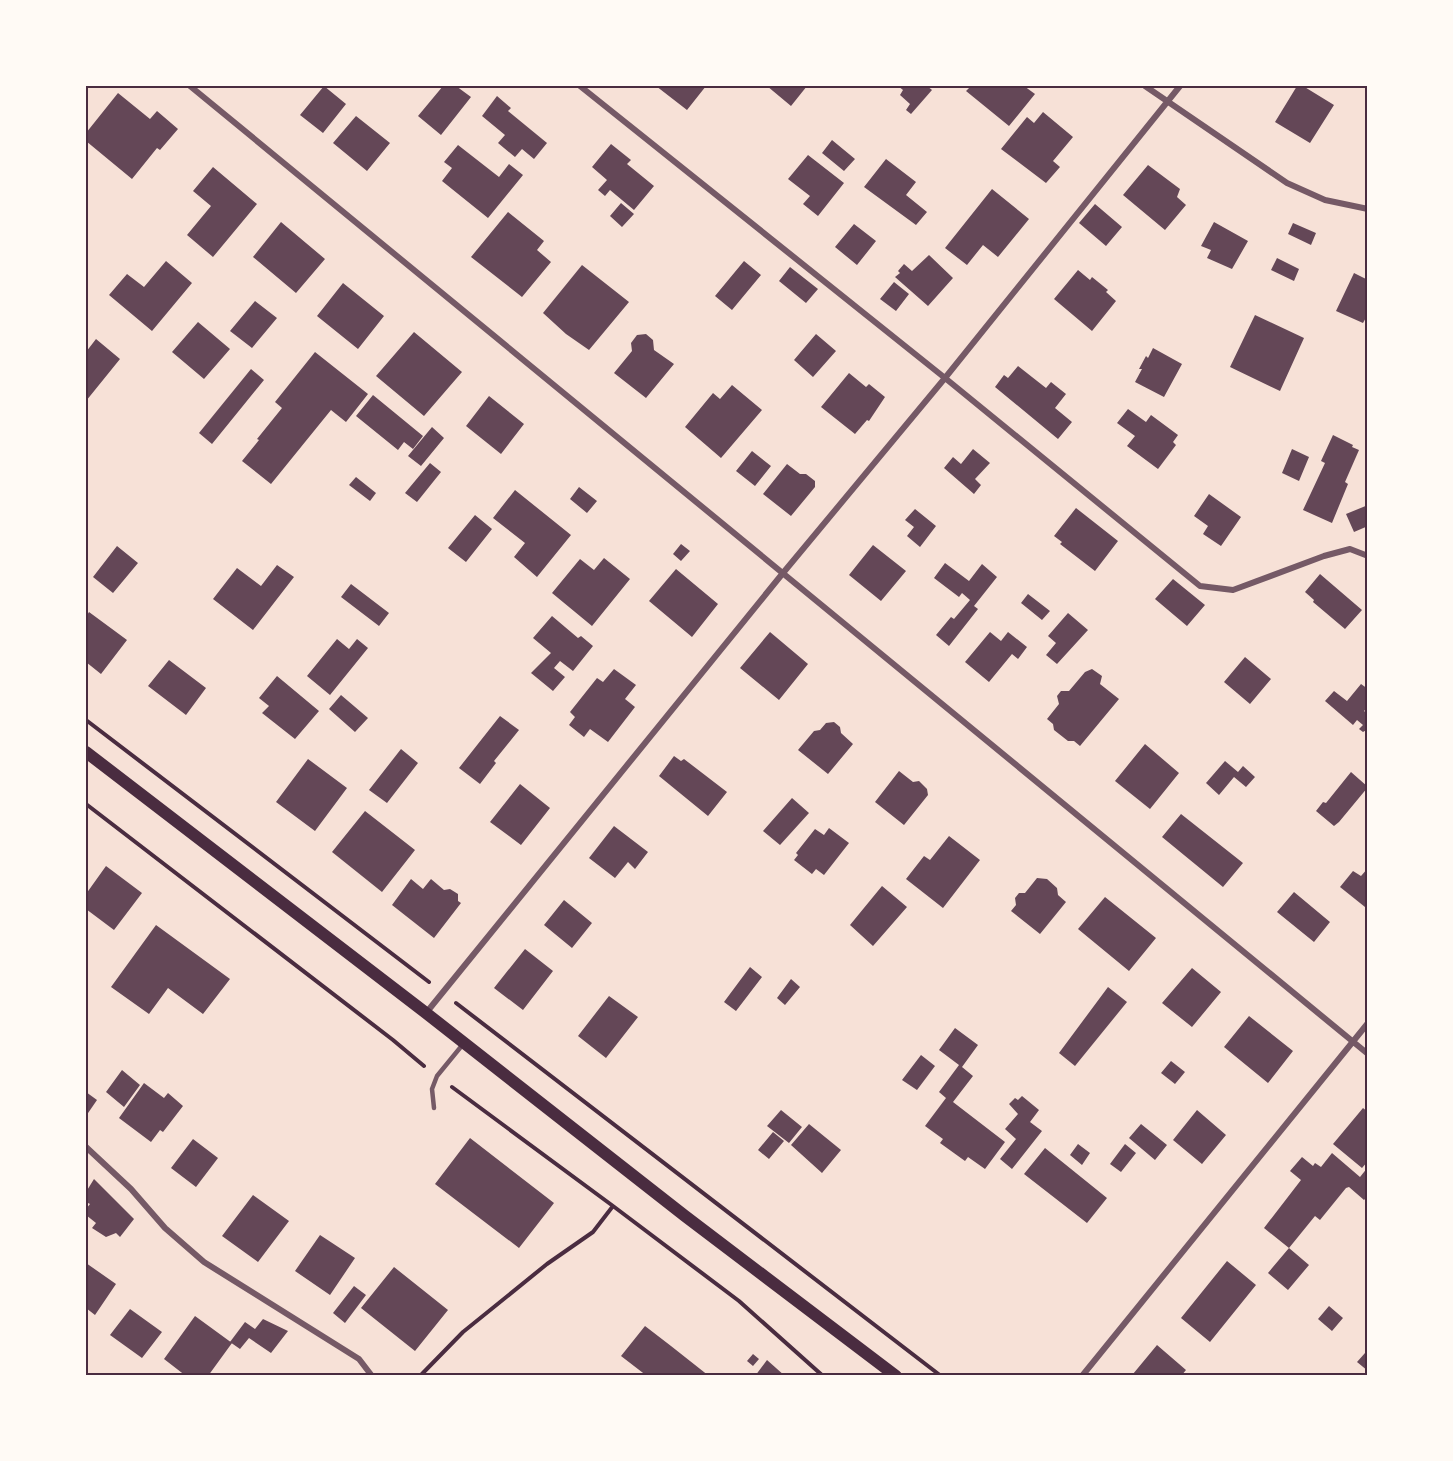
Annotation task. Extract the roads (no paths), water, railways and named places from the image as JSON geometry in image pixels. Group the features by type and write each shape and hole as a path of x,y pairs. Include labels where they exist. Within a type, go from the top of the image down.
{"main road":[{"path":"86,752 426,1013 685,1216 896,1376"}],"street":[{"path":"190,86 1368,1054"},
{"path":"580,86 945,378 1200,586 1233,591 1324,556 1350,549 1368,556"},
{"path":"1145,86 1287,183 1325,200 1368,209"},
{"path":"426,1013 783,573 945,378 1180,86"},
{"path":"1082,1376 1368,1023"},
{"path":"86,1147 131,1189 165,1228 204,1262 359,1359 372,1376"}],"lane":[{"path":"434,1108 432,1089 437,1076 464,1043"}]}
